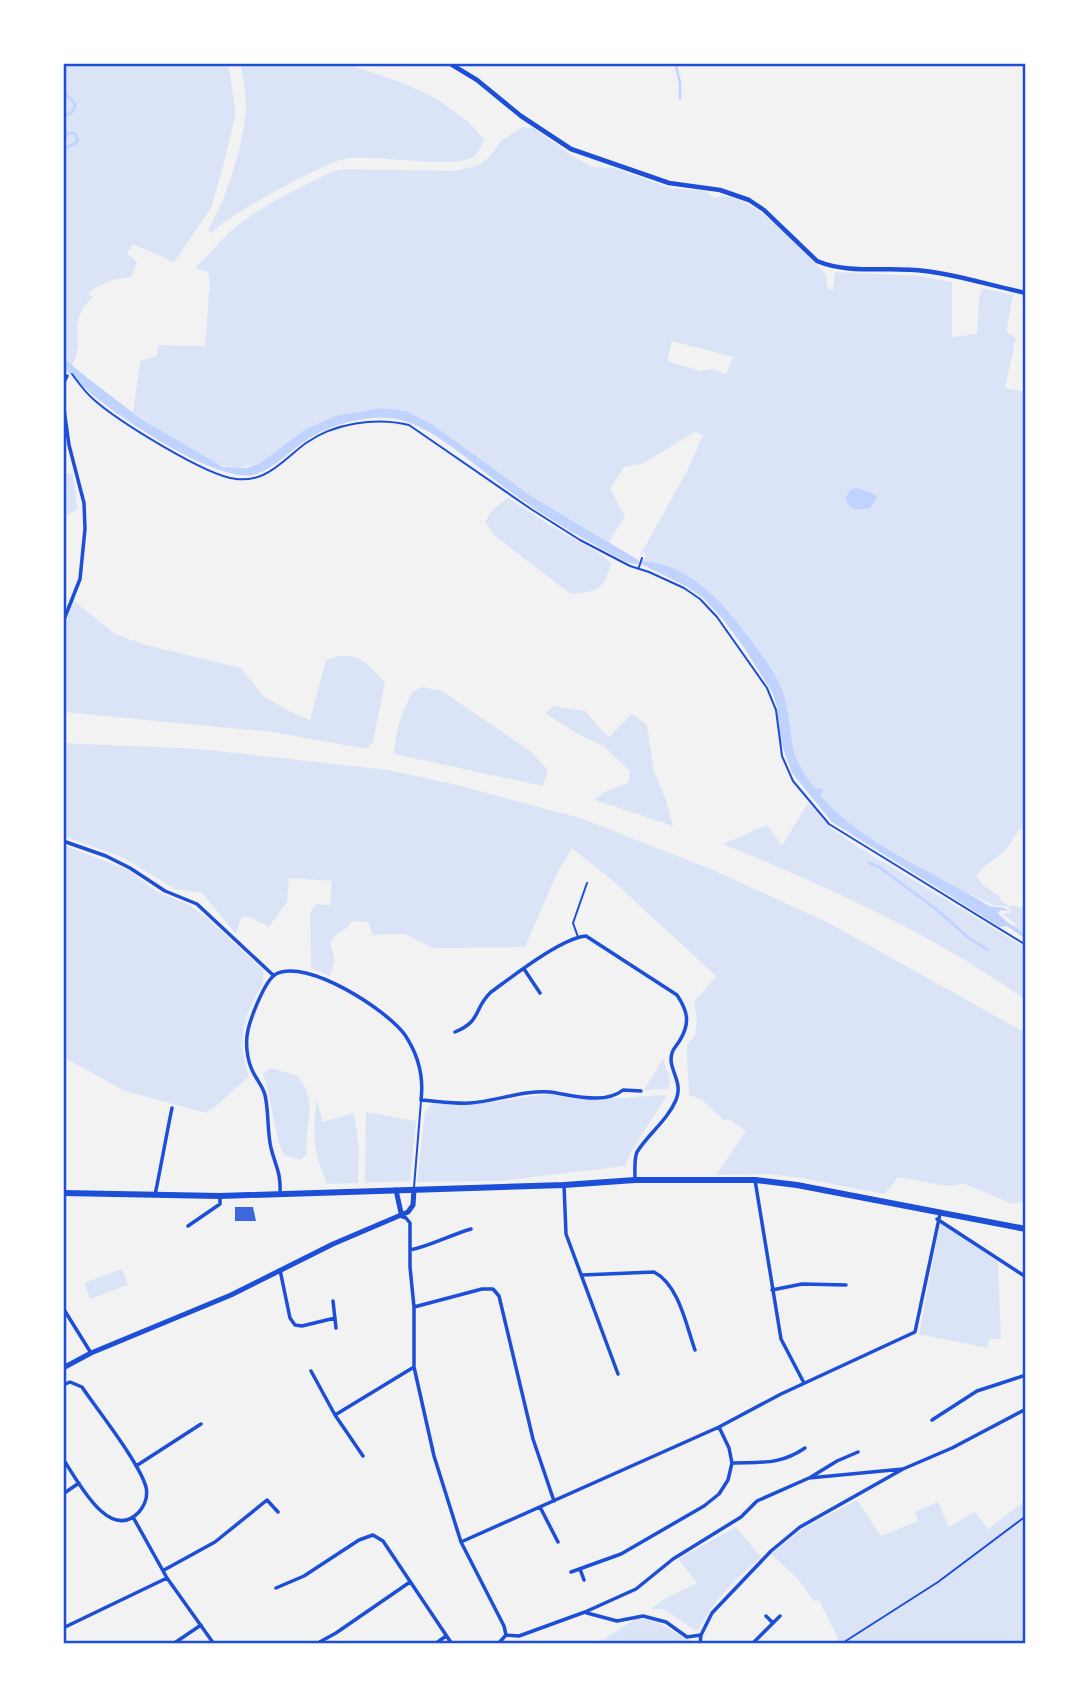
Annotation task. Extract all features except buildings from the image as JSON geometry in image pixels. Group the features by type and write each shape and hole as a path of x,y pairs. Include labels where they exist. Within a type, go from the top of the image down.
{"highway":[{"path":"63,1193 220,1196 564,1185 635,1180 755,1180 797,1185 939,1216 1026,1229"}],"main road":[{"path":"63,1368 91,1353 232,1295 280,1270 408,1212 413,1205 414,1189"},
{"path":"396,1190 400,1215"}],"street":[{"path":"449,63 477,80 521,116 572,149 669,183 720,190 749,200 764,210 817,261 825,265 923,270 1026,293"},
{"path":"63,384 67,376"},
{"path":"63,402 69,445 84,503 85,528 79,579 63,622"},
{"path":"63,841 106,856 165,891 197,904 273,975"},
{"path":"455,1032 469,1026 484,999 524,969 578,937 586,936 677,995 686,1009 684,1034 672,1054 671,1061 679,1086 676,1099 661,1124 636,1154 635,1180"},
{"path":"524,969 540,993"},
{"path":"280,1194 280,1171 270,1147 264,1092 252,1070 247,1051 248,1032 257,1003 273,975 282,972 304,972 326,979 388,1016 404,1034 417,1058 423,1080 421,1100 468,1103 549,1092 565,1096 615,1097 623,1090 641,1091"},
{"path":"155,1195 173,1108"},
{"path":"171,1115 178,1117"},
{"path":"755,1180 781,1339 804,1383"},
{"path":"564,1185 566,1234 618,1374"},
{"path":"188,1226 220,1204 220,1196"},
{"path":"400,1215 410,1223 414,1367 434,1456 461,1542 506,1634"},
{"path":"461,1542 719,1427 804,1383 915,1332 939,1216 1026,1277"},
{"path":"410,1250 425,1248 449,1235 471,1229"},
{"path":"280,1270 290,1318 295,1325 302,1326 335,1318"},
{"path":"582,1275 654,1272 661,1276 673,1290 695,1350"},
{"path":"772,1290 802,1284 845,1285"},
{"path":"414,1307 482,1289 492,1289 499,1296 533,1439 554,1501"},
{"path":"332,1301 336,1328"},
{"path":"63,1308 91,1353"},
{"path":"334,1415 414,1367"},
{"path":"311,1371 334,1415 363,1456"},
{"path":"932,1419 977,1391 1026,1375"},
{"path":"63,1385 70,1382 82,1387 136,1466 147,1489 145,1504 133,1517 121,1520 106,1517 99,1512 63,1459"},
{"path":"701,1644 701,1635 712,1613 783,1539 903,1469 952,1448 1026,1409"},
{"path":"136,1466 201,1424"},
{"path":"571,1572 621,1554 704,1506 719,1494 728,1480 732,1463 729,1448 719,1427"},
{"path":"732,1463 776,1462 790,1458 806,1448"},
{"path":"506,1634 519,1636 585,1612 636,1589 673,1559 735,1522 757,1501 858,1452"},
{"path":"809,1478 903,1469"},
{"path":"63,1494 79,1483"},
{"path":"164,1571 215,1542 267,1500 278,1512"},
{"path":"540,1507 558,1542"},
{"path":"133,1517 167,1578 214,1644"},
{"path":"276,1588 304,1576 359,1539 373,1535 383,1541 452,1644"},
{"path":"580,1568 584,1580"},
{"path":"63,1628 167,1578"},
{"path":"316,1644 410,1582"},
{"path":"585,1612 617,1621 643,1616 666,1622 687,1637 701,1635"},
{"path":"766,1616 773,1623"},
{"path":"752,1644 780,1616"},
{"path":"173,1644 201,1625"},
{"path":"498,1644 506,1634"},
{"path":"435,1644 446,1636"}],"lane":[{"path":"578,937 573,923 587,883"},
{"path":"414,1189 421,1100"}],"path":[{"path":"67,376 76,367"},
{"path":"73,374 91,398 137,430 190,460 234,479 261,476 305,444 332,430 372,422 393,421 409,425 570,534 629,566 684,588 717,617 767,688 776,710 782,756 793,780 830,824 1026,945"},
{"path":"638,568 642,558"},
{"path":"841,1644 938,1582 1026,1516"}],"shaded area":[{"path":"63,63 228,63 236,113 211,208 174,262 133,244 127,253 137,262 131,277 108,282 88,293 93,297 79,316 78,347 72,365 63,354"},
{"path":"240,63 345,63 408,85 437,99 468,122 484,139 473,157 462,161 344,159 296,180 254,203 212,233 208,230 233,170 245,120 246,106"},
{"path":"523,127 533,128 572,156 593,167 614,168 670,188 705,191 714,198 727,196 741,201 772,221 822,270 828,289 833,290 835,272 918,276 952,282 952,337 977,334 982,288 1013,295 1006,331 1016,339 1005,388 1026,392 1026,826 1005,850 976,876 1009,906 1021,908 1026,904 1026,935 1015,929 1015,923 1004,915 1012,913 1008,907 993,905 968,893 961,897 955,886 878,843 838,814 825,800 820,788 816,789 807,779 797,762 790,743 787,707 781,687 766,660 741,626 718,600 691,578 660,564 642,561 646,556 644,552 639,557 686,473 703,435 695,432 644,463 624,467 610,489 625,516 609,542 531,496 432,424 406,411 382,408 335,416 306,429 260,463 238,468 217,464 165,435 133,413 140,361 157,356 158,345 205,346 210,281 208,272 195,268 252,214 333,171 454,171 481,164 502,140","holes":["672,341 733,357 726,374 713,369 701,371 667,361"]},
{"path":"63,473 73,474 77,509 63,518"},
{"path":"508,498 611,563 603,584 594,590 571,594 495,536 485,522 492,510"},
{"path":"73,600 115,634 146,645 241,668 263,696 310,720 326,660 346,656 360,659 385,682 373,742 367,749 273,732 63,712 63,632"},
{"path":"423,687 442,691 530,751 548,770 543,786 394,754 405,707 413,691"},
{"path":"554,706 585,711 606,735 610,736 632,714 647,725 654,772 666,799 673,826 595,800 604,792 628,783 630,771 603,746 545,713"},
{"path":"63,743 199,749 388,770 457,785 580,818 713,870 827,922 1026,1033 1026,1201 1012,1204 965,1184 946,1186 898,1177 885,1194 795,1177 765,1174 716,1175 746,1131 729,1119 725,1121 701,1099 689,1095 687,1045 695,1035 697,1019 694,1002 716,976 612,880 572,848 557,873 525,947 432,948 405,934 373,935 368,922 352,921 330,942 335,961 330,976 311,968 310,913 316,904 330,905 332,881 289,878 287,902 269,927 247,916 241,918 236,934 202,893 175,889 122,857 63,836"},
{"path":"808,803 832,829 855,845 1026,948 1026,1000 954,954 879,913 723,844 767,825 782,845"},
{"path":"63,845 128,870 157,892 187,904 206,917 263,970 262,984 244,1026 243,1046 249,1077 206,1113 125,1091 63,1057"},
{"path":"663,1059 669,1078 668,1089 644,1090"},
{"path":"271,1068 298,1076 307,1093 310,1110 307,1154 301,1160 285,1155 279,1142 263,1074"},
{"path":"549,1094 579,1099 667,1095 625,1166 500,1181 417,1182 425,1112 433,1103 479,1104"},
{"path":"317,1100 323,1122 354,1113 359,1147 358,1183 327,1184 315,1143"},
{"path":"366,1112 416,1121 410,1181 365,1183"},
{"path":"940,1224 998,1262 1001,1339 989,1339 988,1348 919,1334"},
{"path":"122,1269 128,1285 90,1299 84,1283"},
{"path":"857,1500 881,1536 918,1521 915,1512 938,1502 949,1527 975,1512 988,1529 1026,1500 1026,1644 832,1644 837,1641 837,1636 819,1600 814,1601 797,1578 771,1554 805,1527"},
{"path":"736,1527 761,1557 723,1593 696,1631 663,1609 651,1609 666,1598 697,1583 678,1559"},
{"path":"637,1618 664,1626 693,1644 596,1644"}],"water":[{"path":"76,369 141,419 223,467 247,468 260,463 306,429 335,416 382,408 406,411 432,424 531,496 635,558 639,561 638,564 629,563 554,521 443,441 414,424 377,418 338,425 305,441 264,471 240,475 219,470 194,459 142,430 84,387 73,372"},
{"path":"852,489 874,494 877,498 870,508 857,509 848,504 846,496"},
{"path":"642,561 660,564 691,578 718,600 741,626 770,666 781,687 799,764 816,789 823,790 821,796 837,813 900,856 989,906 1009,911 1001,910 998,913 1026,935 1026,939 1007,926 1000,927 832,822 792,773 780,740 777,706 772,692 743,646 702,597 641,564"}],"waterway":[{"path":"675,63 680,82 680,98"},
{"path":"63,92 74,102 75,107 71,113 63,116"},
{"path":"63,139 69,133 74,133 78,139 76,143 63,149"},
{"path":"63,163 63,169"},
{"path":"63,362 81,379"},
{"path":"869,863 879,867 936,909 970,939 988,950"}]}
